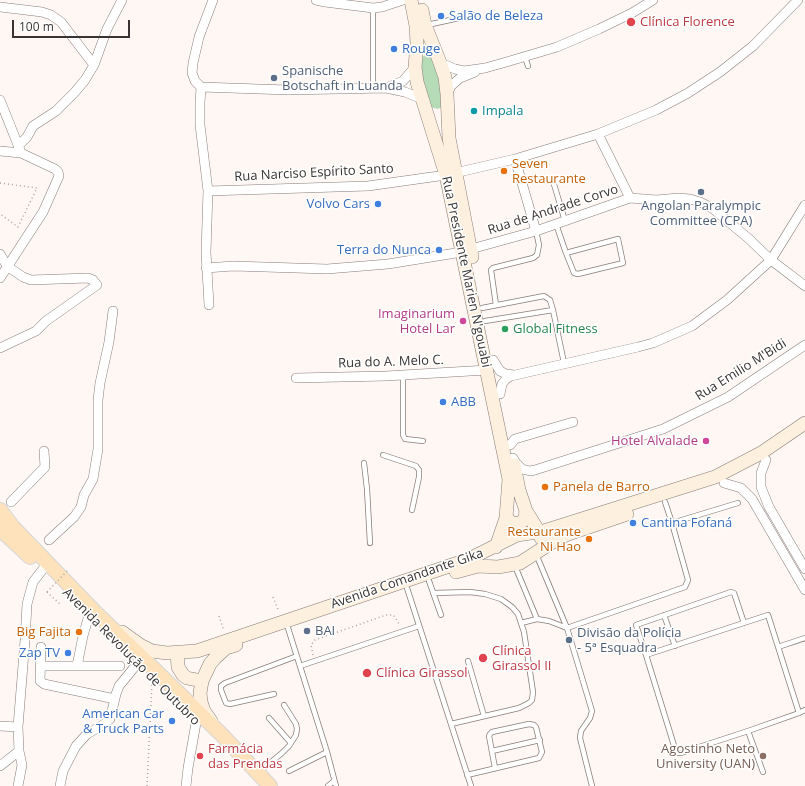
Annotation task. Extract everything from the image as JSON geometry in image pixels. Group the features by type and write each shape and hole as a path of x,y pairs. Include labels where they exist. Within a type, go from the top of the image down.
{"main road":[{"name":"Avenida Revolução de Outubro","path":"4,508 3,530 43,569 93,614 137,664 152,677 196,723 260,780 270,786"},
{"name":"Avenida Revolução de Outubro","path":"3,530 222,735 260,780"}],"street":[{"path":"20,149 33,126 56,111 76,92 85,80 94,65 107,29 122,0"},
{"path":"212,0 199,37 193,63 192,73 195,81 201,87 288,90 386,88 405,92 422,99 433,110 438,111 444,104 451,86 460,78 485,68 557,47 632,13 652,0"},
{"path":"316,0 373,8 382,7 402,0"},
{"name":"Rua Presidente Marien N'gouabi","path":"411,0 416,26 417,43 415,67 417,82 422,99 451,174"},
{"name":"Rua Presidente Marien N'gouabi","path":"420,0 425,25 445,77 451,174 490,365 509,479 506,516 497,546"},
{"name":"Rua Narciso Espírito Santo","path":"208,191 368,186 451,174 515,159 598,134 669,103 688,93 720,72 753,46 798,0"},
{"path":"0,7 42,12 51,15 61,22 94,65"},
{"path":"386,88 403,81 415,67 418,58 425,53 432,54 443,64 455,69 464,71 485,68"},
{"path":"201,87 200,125 208,191 206,268 209,305"},
{"path":"0,100 20,149"},
{"path":"598,134 630,198"},
{"path":"0,151 20,149 55,169 59,176 43,212 0,278"},
{"path":"515,159 536,230"},
{"name":"Rua de Andrade Corvo","path":"206,268 233,266 327,269 388,264 466,251 556,224 630,198 657,200 678,198 700,202 718,213 771,260 805,286"},
{"path":"490,365 502,373 516,374 607,355 653,343 692,326 727,300 771,260 805,205"},
{"name":"Rua Presidente Marien N'gouabi","path":"466,251 485,321 490,365 500,394 511,440 519,490 526,512 538,531"},
{"path":"0,254 7,266 23,277 31,280 88,278 93,280 97,286 51,317 36,331 0,348"},
{"path":"50,540 74,517 80,507 84,495 91,486 93,479 98,449 98,400 100,383 109,342 113,311"},
{"name":"Rua Emilio M'Bidi","path":"535,470 662,429 704,410 728,397 805,345"},
{"name":"Rua do A. Melo C.","path":"296,378 403,374 490,365"},
{"path":"500,394 504,381 516,374"},
{"path":"511,440 573,422"},
{"name":"Avenida Comandante Gika","path":"93,614 140,645 152,650 159,652 197,651 467,560 497,546 502,541 517,535 538,531 597,515 715,477 762,453 805,423"},
{"name":"Avenida Comandante Gika","path":"222,735 204,711 200,693 202,681 210,664 226,648 469,568 483,566 509,566 527,560 554,541 568,534 724,483 743,474 766,460 805,432"},
{"path":"4,508 45,467 44,451"},
{"path":"513,458 522,469 530,471 535,470"},
{"path":"766,460 761,473 761,487 769,507 805,569"},
{"path":"519,490 523,477 535,470"},
{"path":"724,483 742,488 752,499 805,590"},
{"path":"506,516 510,522 517,524 523,521 526,512"},
{"path":"537,553 541,542 538,531"},
{"path":"497,546 495,558 497,562 509,566"},
{"path":"18,786 22,765 19,751 18,727 25,640 26,604 33,582 43,569"},
{"path":"77,666 83,636 93,614"},
{"path":"41,647 40,681 44,684 115,699"},
{"path":"177,652 178,667 183,675 187,678 202,681"},
{"path":"60,786 63,771 76,746 87,734 103,725 110,719 120,686 137,664"},
{"path":"40,666 120,666"},
{"path":"186,786 196,723"},
{"path":"0,727 18,727"},
{"path":"0,766 19,751"}],"lane":[{"path":"373,8 373,89"},
{"path":"425,25 472,15"},
{"path":"526,56 529,66"},
{"path":"553,181 565,221"},
{"path":"556,224 566,253 574,273 578,274 623,263 618,239 566,253"},
{"path":"496,305 491,270 493,268 533,258 537,255 539,245 536,230"},
{"path":"482,308 544,296 550,300 564,363"},
{"path":"485,321 553,310"},
{"path":"403,374 403,435 405,439 423,441"},
{"path":"383,455 416,466 419,470 419,477 412,510"},
{"path":"364,462 370,543"},
{"path":"521,623 537,619 568,628 685,587 688,580 665,502"},
{"path":"672,523 738,503"},
{"path":"537,553 568,628 592,711 590,718 581,731 580,738 592,786"},
{"path":"509,566 537,619"},
{"path":"429,581 441,615"},
{"path":"407,588 470,786"},
{"path":"434,593 470,592 493,596 507,602 518,614 521,623 532,685 532,700 519,708 451,724"},
{"path":"744,623 733,592 636,625 676,752 681,753 805,710"},
{"path":"664,615 675,646"},
{"path":"646,656 768,615 799,713"},
{"path":"300,666 419,626"},
{"path":"288,628 327,752 335,783 328,786"},
{"path":"778,647 805,638"},
{"path":"274,694 230,704 226,703 220,690 221,686 225,683 297,656"},
{"path":"468,661 484,716"},
{"path":"260,780 296,735 296,724 284,705"},
{"path":"269,718 291,743"},
{"path":"467,775 539,758 542,752 540,740 534,724 492,732 489,736 495,768"},
{"path":"748,730 762,772"},
{"path":"492,751 540,740"},
{"path":"289,771 327,752"}],"path":[{"path":"0,183 37,188 18,227 0,214"},
{"path":"61,605 47,592 68,570"},
{"path":"273,597 279,613"},
{"path":"314,661 311,648 315,640 386,615 393,615 398,619 401,632"},
{"path":"219,616 224,631"},
{"path":"147,786 152,677"}],"green space":[{"path":"426,54 432,55 436,59 443,106 438,109 430,107 424,98 420,59"}],"place":[{"name":"Salão de Beleza","path":"441,16"},
{"name":"Clínica Florence","path":"631,22"},
{"name":"Rouge","path":"394,49"},
{"name":"Spanische Botschaft in Luanda","path":"274,78"},
{"name":"Impala","path":"474,111"},
{"name":"Seven Restaurante","path":"504,171"},
{"name":"Angolan Paralympic Committee (CPA)","path":"701,192"},
{"name":"Volvo Cars","path":"378,204"},
{"name":"Terra do Nunca","path":"439,250"},
{"name":"Imaginarium Hotel Lar","path":"463,321"},
{"name":"Global Fitness","path":"505,329"},
{"name":"ABB","path":"443,402"},
{"name":"Hotel Alvalade","path":"706,441"},
{"name":"Panela de Barro","path":"545,487"},
{"name":"Cantina Fofaná","path":"633,523"},
{"name":"Restaurante Ni Hao","path":"589,539"},
{"name":"BAI","path":"307,631"},
{"name":"Big Fajita","path":"79,632"},
{"name":"Divisão da Polícia - 5ª Esquadra","path":"569,640"},
{"name":"Zap TV","path":"68,653"},
{"name":"Clínica Girassol II","path":"483,658"},
{"name":"Clínica Girassol","path":"367,673"},
{"name":"American Car & Truck Parts","path":"172,721"},
{"name":"Farmácia das Prendas","path":"200,756"},
{"name":"Agostinho Neto University (UAN)","path":"763,756"}]}
